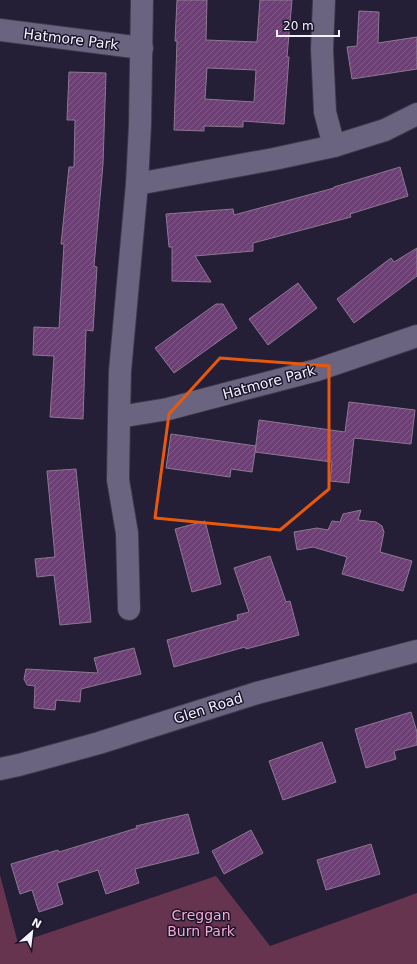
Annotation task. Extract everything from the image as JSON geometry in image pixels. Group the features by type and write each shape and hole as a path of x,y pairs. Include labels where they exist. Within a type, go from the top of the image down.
{"street":[{"path":"129,609 127,533 118,480 119,417 120,371 137,184 140,125 142,0"},
{"path":"324,0 322,49 325,112 334,146"},
{"name":"Hatmore Park","path":"0,30 142,48"},
{"path":"137,184 274,159 334,146 384,130 417,114"},
{"name":"Hatmore Park","path":"119,417 168,410 317,370 417,336"},
{"name":"Glen Road","path":"0,769 99,743 257,693 417,651"}],"highlighted area":[{"path":"220,358 329,366 329,489 280,530 155,518 169,414"}],"green space":[{"name":"Creggan Burn Park","path":"0,875 18,943 216,876 270,946 417,893 417,964 0,964"}],"building":[{"path":"177,0 207,0 206,40 257,42 260,0 292,0 287,57 289,57 284,124 243,121 243,127 204,126 204,131 174,130 177,41 175,41","holes":["207,68 256,70 254,102 205,99"]},
{"path":"359,11 379,12 378,43 417,37 417,69 352,79 347,47 357,46"},
{"path":"69,72 106,73 103,164 94,266 97,267 93,331 86,330 83,419 50,417 54,356 33,355 34,327 59,328 64,244 61,244 69,167 74,167 75,120 67,120"},
{"path":"400,167 408,196 350,214 351,217 253,243 253,251 195,256 211,282 172,281 172,247 169,247 166,214 233,209 234,215 334,188"},
{"path":"417,248 417,276 354,323 337,299 391,258 394,262"},
{"path":"298,283 317,308 268,345 249,319"},
{"path":"216,304 223,304 237,328 174,373 155,348"},
{"path":"349,402 415,410 411,444 354,438 349,483 330,481 332,462 255,452 259,420 345,432"},
{"path":"171,434 256,446 252,472 231,469 230,477 166,468"},
{"path":"76,469 91,622 60,625 54,575 37,577 35,559 55,557 47,471"},
{"path":"361,510 358,520 376,522 382,526 384,532 380,552 412,561 403,591 342,574 347,557 313,547 297,550 294,532 317,528 328,530 332,521 340,522 343,514"},
{"path":"205,521 221,584 192,592 175,529"},
{"path":"270,556 286,602 290,601 299,635 246,649 245,647 174,667 167,640 238,620 237,615 249,612 234,568"},
{"path":"134,648 141,674 81,689 80,702 56,700 55,710 34,708 35,686 27,685 24,679 26,669 98,673 94,658"},
{"path":"411,712 417,732 417,745 394,751 396,759 366,768 355,729"},
{"path":"322,742 336,782 283,800 269,761"},
{"path":"188,814 199,853 135,869 139,883 106,894 98,870 57,883 63,904 39,912 32,890 20,894 11,864 58,850 59,852 137,828 136,826"},
{"path":"251,830 263,853 224,874 212,851"},
{"path":"371,844 380,874 326,890 317,860"}]}
